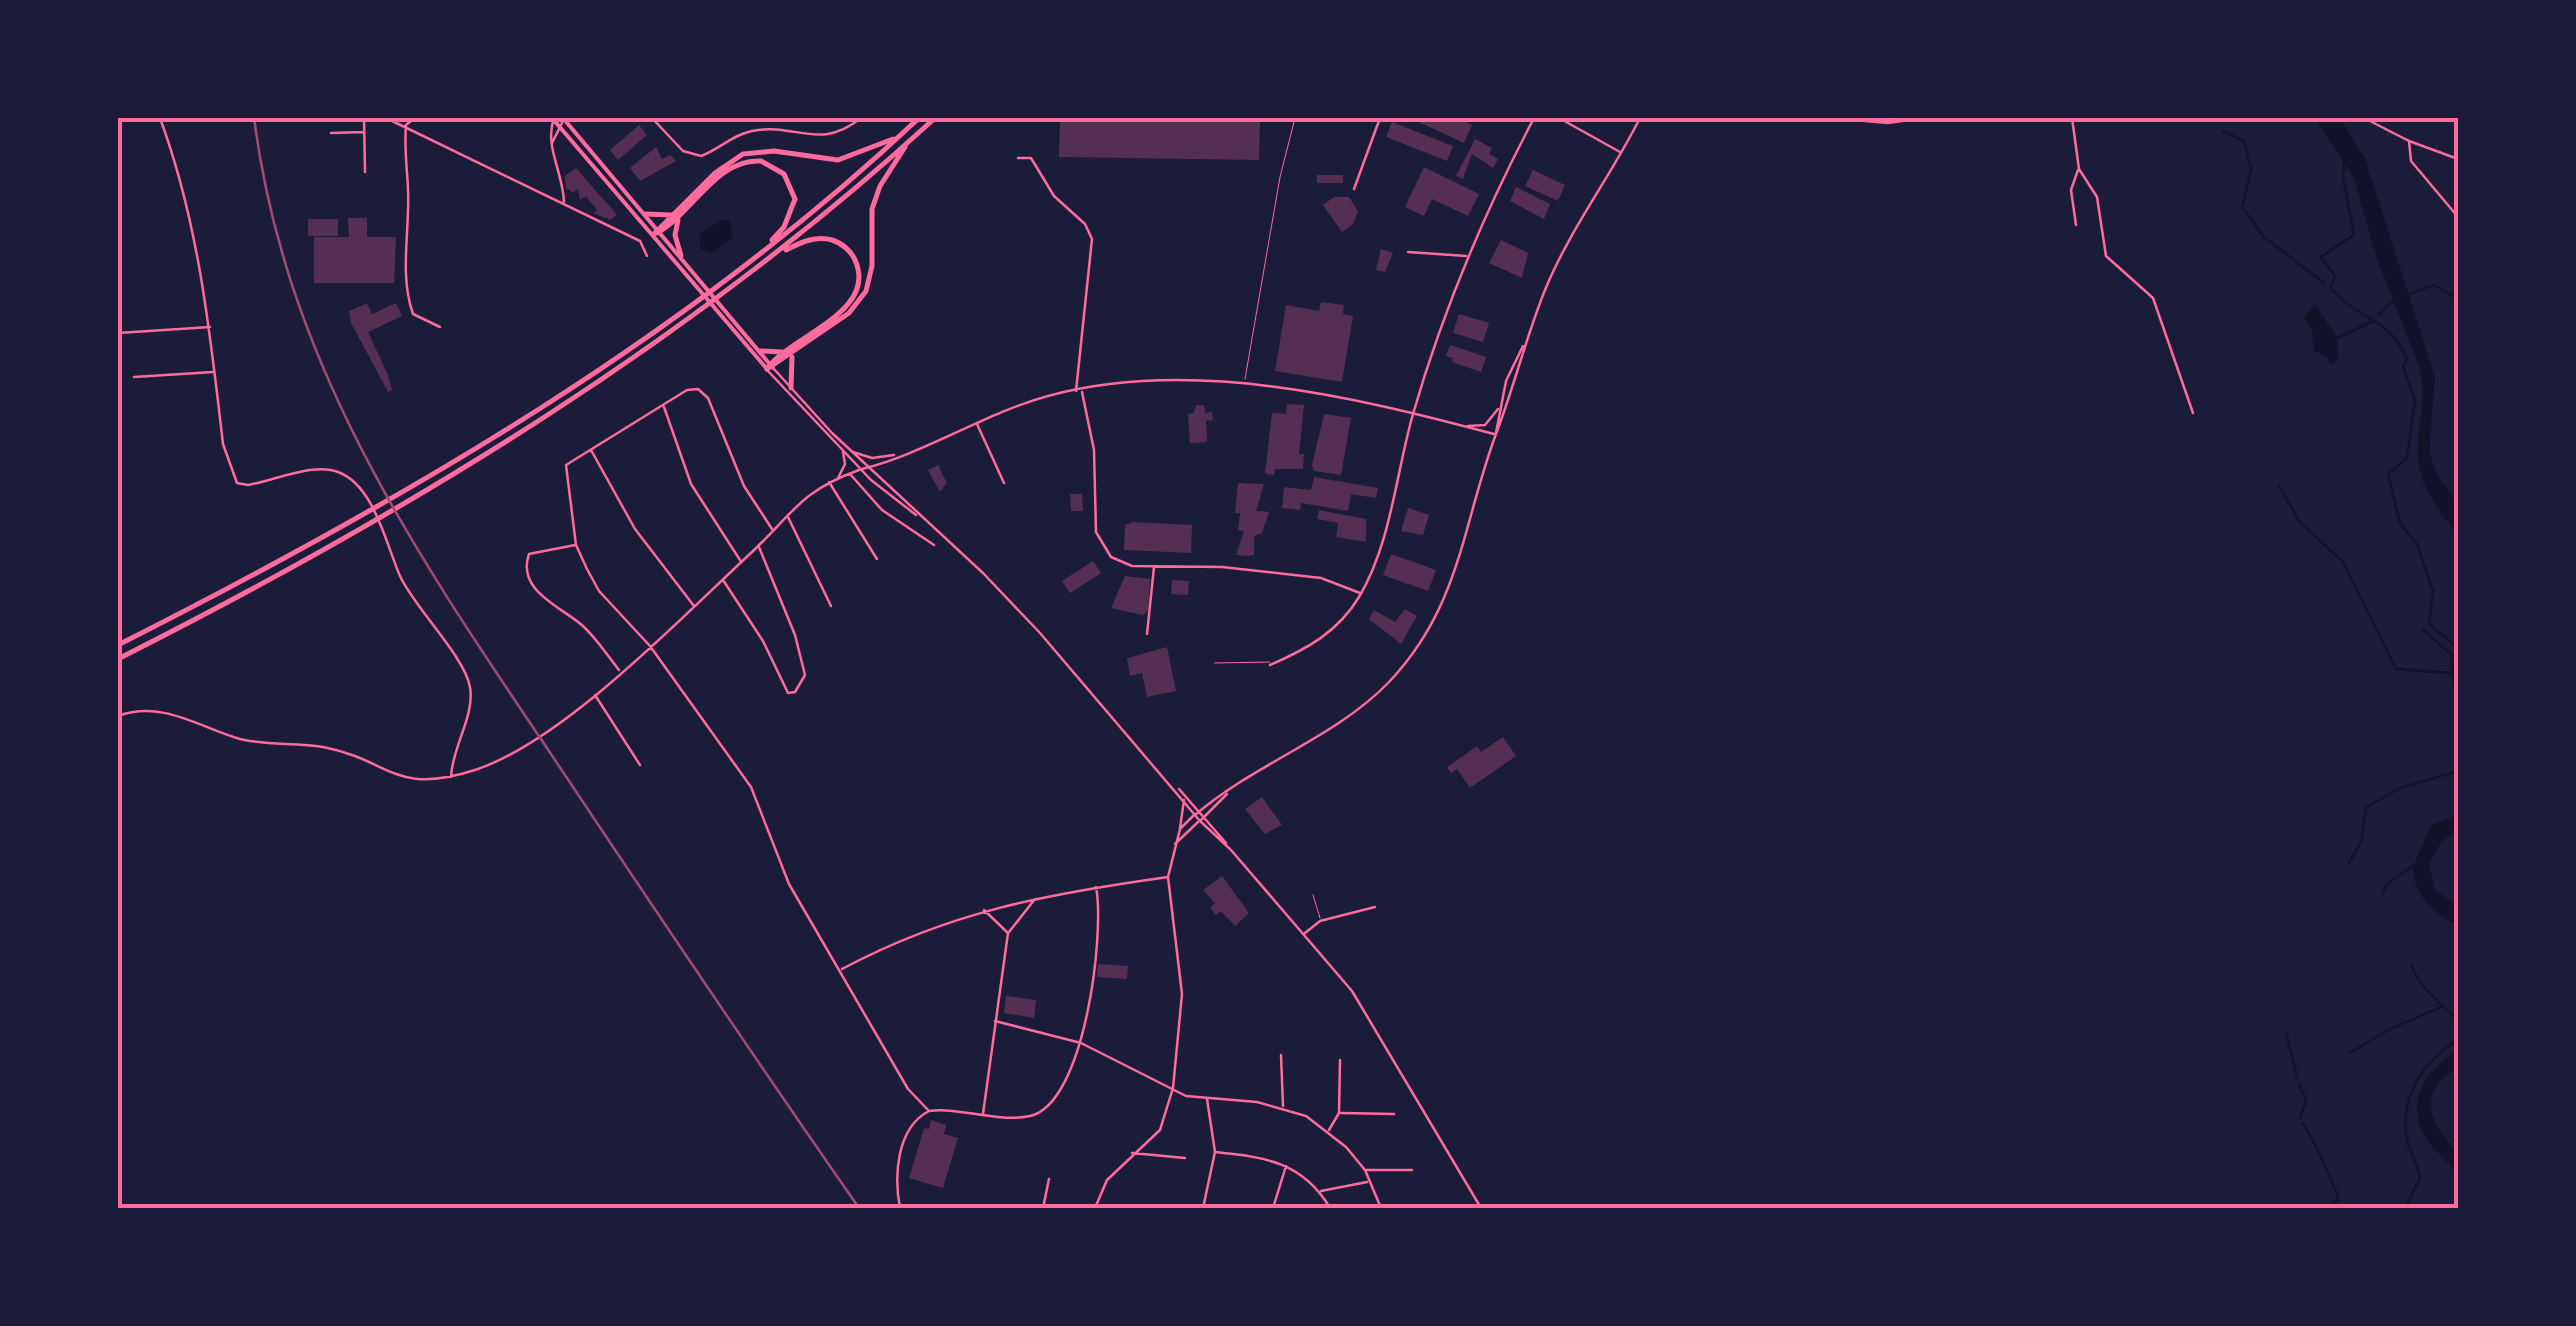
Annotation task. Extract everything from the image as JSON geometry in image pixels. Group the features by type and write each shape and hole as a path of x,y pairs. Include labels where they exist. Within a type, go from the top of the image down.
{"highway":[{"path":"118,645 359,514 548,402 764,250 919,118"},
{"path":"118,659 365,525 563,408 775,256 935,118"},
{"path":"681,256 675,235 676,216 715,173 743,154 774,151 820,161 838,160 900,136"},
{"path":"770,367 849,312 866,291 872,266 872,208 880,186 910,141"},
{"path":"658,231 736,164 772,164 792,186 795,199 784,227 764,250"},
{"path":"645,214 676,216"},
{"path":"770,367 784,352 846,307 857,290 859,275 850,252 829,239 810,240 775,256"},
{"path":"760,351 784,352"},
{"path":"791,388 788,371 793,353"}],"main road":[{"path":"553,118 681,256 770,367"},
{"path":"564,118 770,367"}],"street":[{"path":"160,118 175,158 212,326 223,444 237,483 248,485 325,468 349,478 364,498 384,532 401,578 468,679 470,704 451,777"},
{"path":"364,118 365,172"},
{"path":"386,118 640,242 647,256"},
{"path":"406,125 415,118"},
{"path":"553,118 548,135 563,180 564,203"},
{"path":"552,150 553,138 564,118"},
{"path":"652,118 683,150 701,156 749,132 778,130 824,137 860,118"},
{"path":"1354,189 1380,118"},
{"path":"1270,665 1320,640 1361,594 1375,561 1414,413 1467,256 1534,118"},
{"path":"1559,118 1621,153"},
{"path":"1496,434 1506,381 1574,233 1640,118"},
{"path":"1831,118 1888,123 1922,118"},
{"path":"2072,118 2078,169 2096,197 2106,256 2142,284 2158,307 2193,413"},
{"path":"2364,118 2409,141 2458,159"},
{"path":"406,125 406,294 414,314 440,327"},
{"path":"331,133 366,132"},
{"path":"2409,141 2411,162 2458,216"},
{"path":"1018,158 1031,158 1054,196 1085,224 1092,239 1079,390 1094,450 1098,539 1117,562 1278,572 1337,582 1361,594"},
{"path":"2076,226 2070,190 2078,169"},
{"path":"1408,252 1467,256"},
{"path":"118,333 212,326"},
{"path":"1180,829 1200,810 1274,759 1336,725 1400,670 1432,623 1462,559 1525,342"},
{"path":"770,367 921,519"},
{"path":"770,367 843,452 984,574 1040,633 1305,933 1352,992 1481,1208"},
{"path":"134,376 215,372"},
{"path":"118,716 160,710 244,740 320,747 400,778 444,779 520,748 561,721 694,607 798,501 828,481 869,468 1030,401 1133,384 1243,384 1337,396 1496,434"},
{"path":"772,530 744,486 708,398 698,389 686,390 571,460 565,472 576,545 599,591 650,646 735,762 761,808 789,884 908,1088 930,1111 1027,1117 1048,1107 1081,1043 1098,925 1096,888"},
{"path":"663,406 691,484 741,562"},
{"path":"1463,426 1485,425 1498,409"},
{"path":"977,423 1004,483"},
{"path":"590,449 635,529 694,607"},
{"path":"851,451 872,458 900,454"},
{"path":"838,478 845,464 843,452"},
{"path":"849,473 882,510 934,545"},
{"path":"828,481 877,559"},
{"path":"787,515 830,606"},
{"path":"576,545 529,554 526,561 534,589 553,608 578,622 620,672"},
{"path":"723,580 762,641 781,688 788,694 795,692 805,675 794,635 758,546"},
{"path":"1147,634 1154,566"},
{"path":"594,694 640,765"},
{"path":"1174,785 1200,821 1230,849"},
{"path":"1174,845 1231,790"},
{"path":"1095,1208 1107,1180 1132,1152 1160,1130 1173,1088 1182,994 1168,877 1184,800"},
{"path":"840,970 917,931 984,910 1168,877"},
{"path":"983,1116 1008,933 1035,899"},
{"path":"1305,933 1320,921 1375,907"},
{"path":"984,910 1008,933"},
{"path":"995,1022 1081,1043 1186,1096 1283,1107 1328,1132 1364,1170 1381,1208"},
{"path":"1281,1055 1283,1107"},
{"path":"1328,1132 1339,1114 1340,1060"},
{"path":"1204,1208 1215,1152 1206,1097"},
{"path":"900,1208 896,1188 902,1147 915,1122 930,1111"},
{"path":"1339,1114 1394,1114"},
{"path":"1132,1152 1185,1158"},
{"path":"1215,1152 1286,1164 1320,1192 1330,1208"},
{"path":"1273,1208 1286,1164"},
{"path":"1364,1170 1412,1170"},
{"path":"1043,1208 1049,1178"},
{"path":"1320,1192 1370,1181"}],"lane":[{"path":"1215,663 1269,659 1270,665"},
{"path":"1313,895 1320,921"},
{"path":"704,1207 715,1208"}],"path":[{"path":"1243,384 1295,118"}],"shaded area":[{"path":"2315,118 2340,118 2365,159 2435,377 2429,453 2438,476 2458,502 2458,535 2435,505 2420,470 2418,444 2423,395 2419,366 2376,256 2354,178"},
{"path":"721,220 730,221 733,238 713,252 700,250 700,234"},
{"path":"2315,304 2337,338 2338,360 2331,365 2326,356 2314,351 2312,329 2304,317"},
{"path":"2458,814 2458,829 2441,842 2429,864 2435,890 2458,906 2458,925 2427,903 2417,887 2413,867 2431,825"},
{"path":"2458,1050 2458,1067 2436,1088 2431,1108 2440,1130 2458,1153 2458,1176 2428,1141 2417,1114 2421,1089 2428,1078"}],"building":[{"path":"1060,118 1260,118 1259,160 1059,157"},
{"path":"1410,118 1457,118 1472,125 1464,143"},
{"path":"1392,122 1453,146 1447,161 1386,137"},
{"path":"639,125 647,135 618,160 610,150"},
{"path":"1475,139 1492,148 1489,154 1498,159 1493,168 1472,154 1463,179 1456,176"},
{"path":"656,147 662,159 670,155 676,161 640,181 630,168"},
{"path":"1424,167 1479,194 1468,216 1432,199 1424,216 1405,207"},
{"path":"576,168 617,215 610,220 593,213 597,210 586,196 580,200 578,189 573,193 566,188 565,176"},
{"path":"1533,170 1565,185 1558,201 1525,186"},
{"path":"1317,175 1343,175 1343,183 1317,183"},
{"path":"1516,187 1550,204 1544,219 1510,201"},
{"path":"1334,197 1349,197 1358,211 1353,224 1342,232 1323,205"},
{"path":"348,218 367,218 367,237 396,237 394,283 314,283 314,237 349,237"},
{"path":"308,219 338,219 338,236 308,236"},
{"path":"1501,240 1528,253 1522,278 1489,263"},
{"path":"1381,249 1393,253 1385,272 1376,270"},
{"path":"1321,302 1344,305 1343,314 1353,316 1342,382 1275,371 1286,305 1319,311"},
{"path":"367,303 372,314 396,303 402,316 368,332 388,375 392,390 388,392 351,323 349,311"},
{"path":"1459,314 1489,323 1483,342 1453,333"},
{"path":"1450,345 1486,357 1481,372 1452,362 1453,358 1446,356"},
{"path":"1287,404 1304,405 1299,454 1304,454 1303,469 1275,469 1274,475 1265,474 1272,413 1286,414"},
{"path":"1196,405 1204,405 1205,413 1212,412 1213,420 1206,421 1207,442 1190,443 1188,414 1194,413"},
{"path":"1324,414 1351,418 1341,475 1314,471 1312,465"},
{"path":"938,465 947,483 940,492 928,470"},
{"path":"1314,477 1378,488 1376,498 1351,494 1348,511 1301,503 1300,510 1282,508 1284,487 1311,490"},
{"path":"1238,483 1264,484 1256,511 1269,512 1262,533 1254,536 1254,555 1236,555 1244,531 1238,530 1240,513 1235,513"},
{"path":"1070,494 1082,494 1083,511 1071,511"},
{"path":"1408,508 1429,515 1423,535 1401,531"},
{"path":"1319,510 1366,519 1366,542 1336,537 1338,523 1317,519"},
{"path":"1125,525 1192,525 1191,553 1124,550"},
{"path":"1391,554 1436,570 1428,591 1383,575"},
{"path":"1093,561 1101,573 1070,593 1062,581"},
{"path":"1125,576 1150,579 1148,610 1143,615 1111,608"},
{"path":"1172,580 1189,581 1188,595 1171,594"},
{"path":"1405,609 1417,616 1401,644 1369,619 1374,610 1395,622"},
{"path":"1167,647 1176,691 1147,697 1142,673 1130,676 1127,658"},
{"path":"1503,737 1516,756 1470,788 1457,769 1451,773 1447,767 1477,746 1481,752"},
{"path":"1262,797 1282,825 1265,834 1245,809"},
{"path":"1222,876 1249,913 1235,926 1221,911 1216,915 1210,908 1215,903 1203,890"},
{"path":"1098,964 1128,966 1127,979 1097,977"},
{"path":"1006,996 1036,1000 1034,1018 1004,1013"},
{"path":"931,1120 946,1125 944,1134 958,1138 943,1188 909,1178 924,1128 929,1129"}],"waterway":[{"path":"2223,131 2244,141 2251,169 2242,208"},
{"path":"2344,160 2344,173"},
{"path":"2331,287 2335,276 2321,257 2354,235 2343,176"},
{"path":"2245,211 2264,237 2324,283"},
{"path":"2406,295 2434,285 2458,299"},
{"path":"2333,290 2392,334 2407,359 2403,367 2415,400 2407,458 2388,474 2400,523 2417,544 2433,591 2429,624 2458,648"},
{"path":"2378,315 2395,299"},
{"path":"2337,338 2373,321"},
{"path":"2278,484 2299,521 2343,562 2396,669 2451,673"},
{"path":"2423,630 2451,654 2458,714"},
{"path":"2349,863 2361,842 2366,808 2400,788 2458,771"},
{"path":"2382,894 2387,884 2414,865"},
{"path":"2412,965 2425,988 2458,1020"},
{"path":"2350,1053 2390,1029 2441,1007"},
{"path":"2286,1032 2297,1077"},
{"path":"2405,1208 2420,1178 2407,1140 2411,1094 2425,1069 2458,1039"},
{"path":"2299,1084 2306,1101 2300,1118"},
{"path":"2302,1123 2338,1199 2330,1208"}],"railway":[{"path":"254,118 271,210 296,298 329,381 411,539 859,1208"}]}
